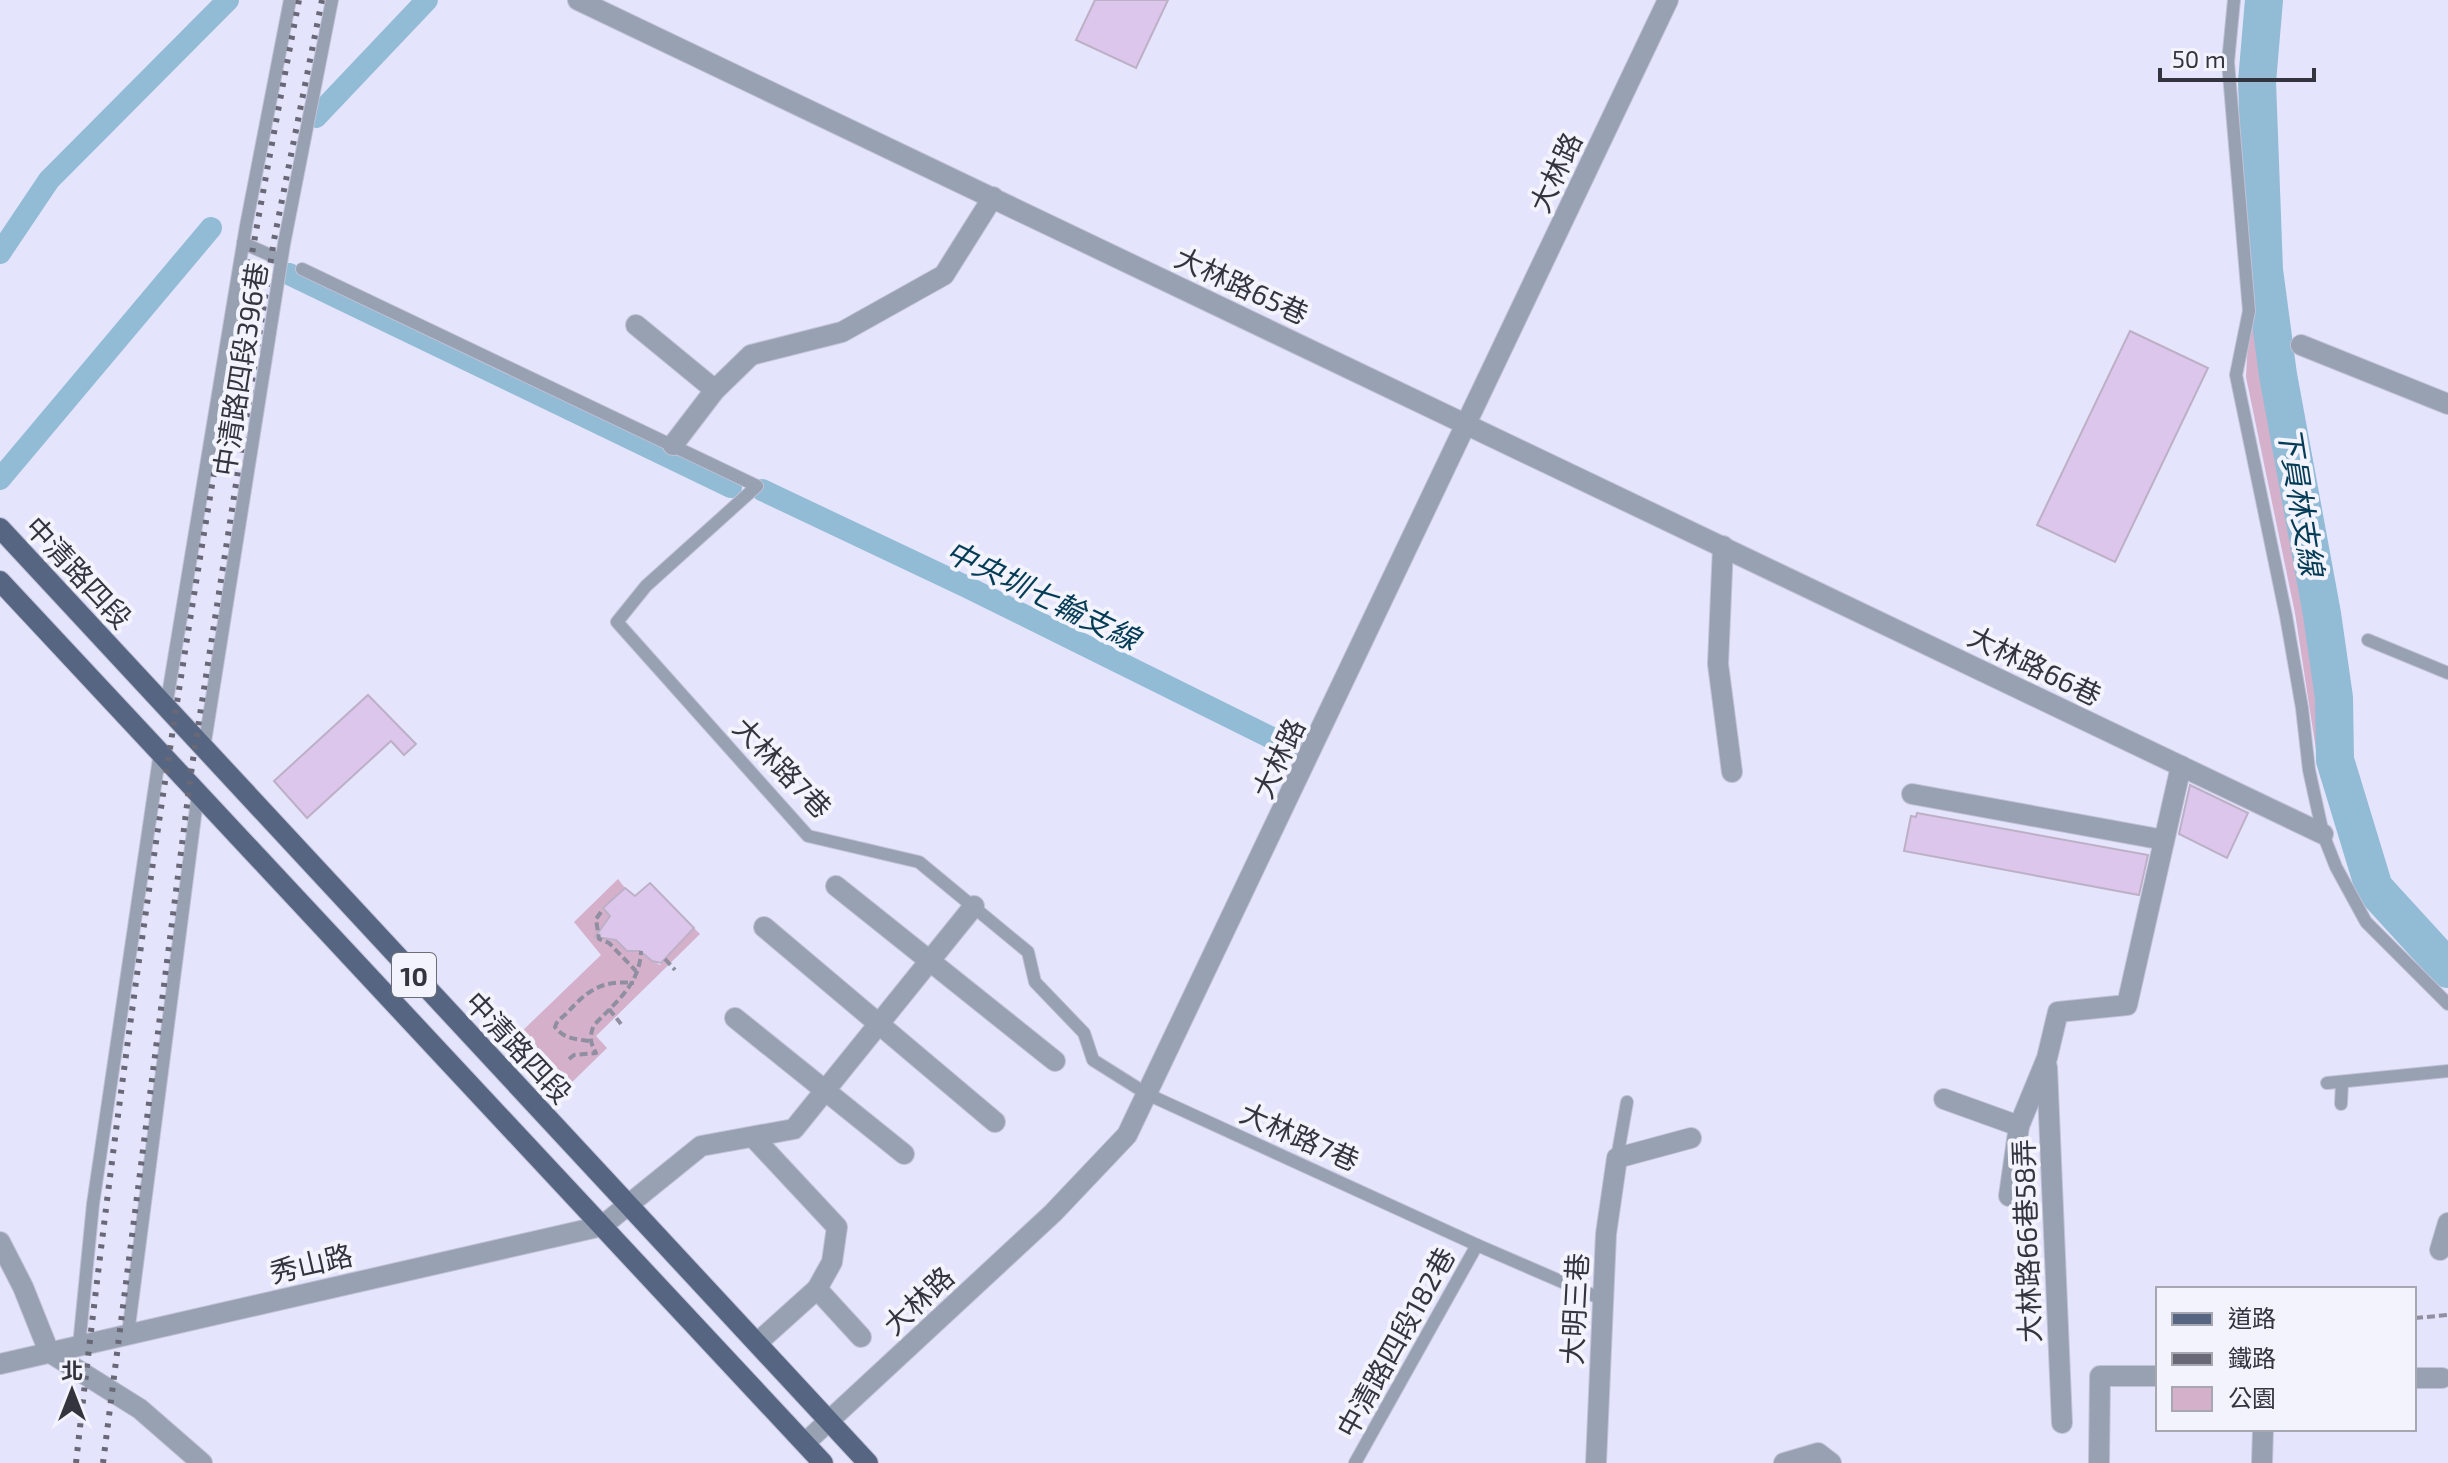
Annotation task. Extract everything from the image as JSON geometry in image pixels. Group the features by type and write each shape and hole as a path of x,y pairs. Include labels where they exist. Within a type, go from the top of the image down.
{"main road":[{"name":"中清路四段","path":"0,528 868,1463"},
{"name":"10","path":"0,581 823,1463"}],"street":[{"name":"大林路65巷","path":"578,0 1467,423"},
{"name":"大林路","path":"805,1443 1053,1213 1127,1135 1668,0"},
{"path":"673,445 715,390 751,355 842,332 944,275 993,197"},
{"path":"636,325 715,390"},
{"path":"2301,345 2448,404"},
{"name":"大林路66巷","path":"1467,423 2323,834"},
{"path":"1723,546 1718,664 1732,772"},
{"name":"大林路66巷58弄","path":"2009,1196 2019,1126 2047,1058 2058,1012 2127,1005 2181,766"},
{"path":"1912,794 2164,840"},
{"path":"836,886 1055,1061"},
{"name":"秀山路","path":"0,1364 602,1226 701,1146 794,1129 974,906"},
{"path":"764,927 995,1122"},
{"path":"735,1018 904,1154"},
{"name":"大林路66巷58弄","path":"2047,1058 2062,1423"},
{"name":"大林路66巷58弄","path":"1944,1099 2019,1126"},
{"path":"753,1137 837,1227 832,1262 817,1289 757,1343"},
{"path":"1617,1158 1691,1138"},
{"name":"大明三巷","path":"1596,1463 1606,1234 1617,1158"},
{"path":"2440,1250 2448,1223"},
{"path":"0,1242 23,1287 49,1352 140,1409 202,1463"},
{"path":"817,1289 861,1337"},
{"path":"2099,1463 2100,1376 2156,1376"},
{"path":"2416,1378 2442,1378"},
{"path":"2262,1463 2263,1431"},
{"path":"1784,1463 1824,1458"}],"lane":[{"name":"中清路四段396巷","path":"166,707 243,243 290,0"},
{"name":"中清路四段396巷","path":"204,748 281,260 332,0"},
{"path":"2234,0 2228,62 2249,311 2236,375 2286,616 2309,770 2323,834 2336,867 2366,922 2448,1004"},
{"path":"243,243 281,260"},
{"name":"大林路7巷","path":"302,269 757,486 646,586 617,622 808,836 919,862 1028,952 1035,982 1084,1033 1093,1060 1147,1094 1604,1300"},
{"path":"2368,640 2448,673"},
{"path":"79,1346 93,1204 160,752"},
{"path":"128,1334 198,793"},
{"path":"2327,1083 2448,1071"},
{"path":"2341,1104 2342,1082"},
{"name":"大明三巷","path":"1617,1158 1627,1102"},
{"name":"中清路四段182巷","path":"1355,1463 1477,1245"}],"path":[{"path":"601,912 596,919 599,939 609,943 636,971"},
{"path":"569,1059 574,1055 596,1053 589,1041 594,1025 634,983 641,963 641,951"},
{"path":"665,959 675,970"},
{"path":"589,1041 577,1041 560,1034 555,1027 557,1020 577,999 600,985 634,983"},
{"path":"609,1009 621,1024"},
{"path":"2416,1318 2448,1315"}],"green space":[{"path":"2259,301 2317,634 2323,680 2328,794 2320,776 2295,613 2246,377 2250,306"},
{"path":"618,879 625,888 603,908 611,917 600,931 604,939 614,937 645,951 646,957 660,965 694,928 700,934 596,1036 607,1048 566,1088 518,1035 601,955 574,922"}],"building":[{"path":"1095,0 1168,0 1136,68 1076,40"},
{"path":"2130,331 2208,368 2115,562 2037,525"},
{"path":"368,695 416,744 404,755 391,741 307,818 274,781"},
{"path":"2190,785 2248,813 2227,858 2179,834"},
{"path":"1917,813 2148,855 2139,895 1904,851 1911,816 1916,817"},
{"path":"650,883 694,928 661,963 652,961 640,951 627,951 616,940 595,937 610,916 603,908 625,888 635,896"}],"waterway":[{"name":"中央圳七輪支線","path":"0,253 49,180 228,0"},
{"path":"316,117 427,0"},
{"name":"下員林支線","path":"2264,0 2257,82 2264,270 2278,375 2322,614 2334,698 2335,760 2374,888 2448,969"},
{"path":"0,479 211,228"},
{"path":"289,274 731,487"},
{"name":"中央圳七輪支線","path":"762,490 967,587 1298,751"}],"railway":[{"path":"76,1463 121,1096 173,730 233,364 299,0"},
{"path":"103,1463 192,766 274,240 322,0"}]}
